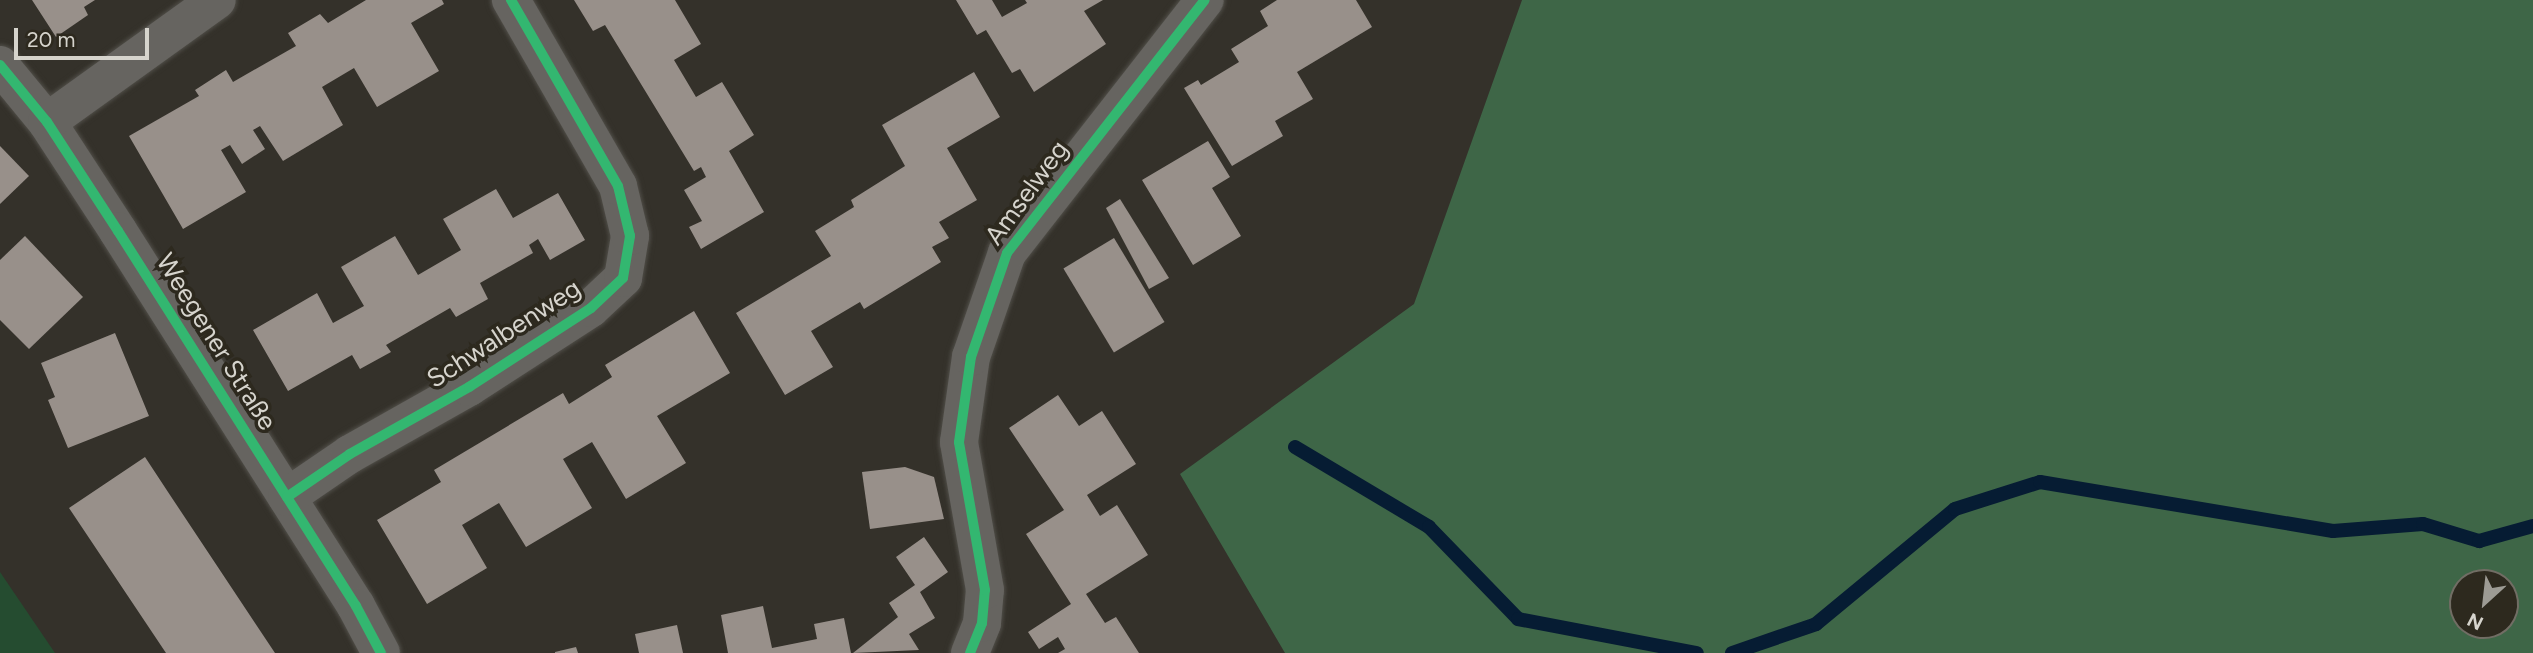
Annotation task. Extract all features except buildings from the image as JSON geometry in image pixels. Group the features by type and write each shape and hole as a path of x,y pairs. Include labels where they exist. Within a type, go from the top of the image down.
{"street":[{"path":"47,122 217,0"},
{"name":"Schwalbenweg","path":"288,497 350,454 469,387 591,308 623,278 630,236 618,186 511,0"},
{"name":"Amselweg","path":"970,653 982,623 985,590 959,442 971,357 1007,253 1205,0"},
{"name":"Weegener Straße","path":"0,65 47,122 288,497 381,653"}],"green space":[{"path":"1522,0 2533,0 2533,653 1285,653 1180,474 1414,304"},
{"path":"0,572 55,653 0,653"}],"waterway":[{"path":"1295,447 1429,527 1518,619 1697,653"},
{"path":"1732,653 1816,624 1955,509 2040,482 2333,531 2423,524 2479,541 2533,526"}],"cycle path":[{"path":"287,497 350,454 469,387 591,308 623,278 630,236 618,186 511,0"},
{"path":"970,653 982,623 985,590 959,442 971,357 1007,253 1205,0"},
{"path":"0,65 47,122 118,231 356,606 381,653"}]}
